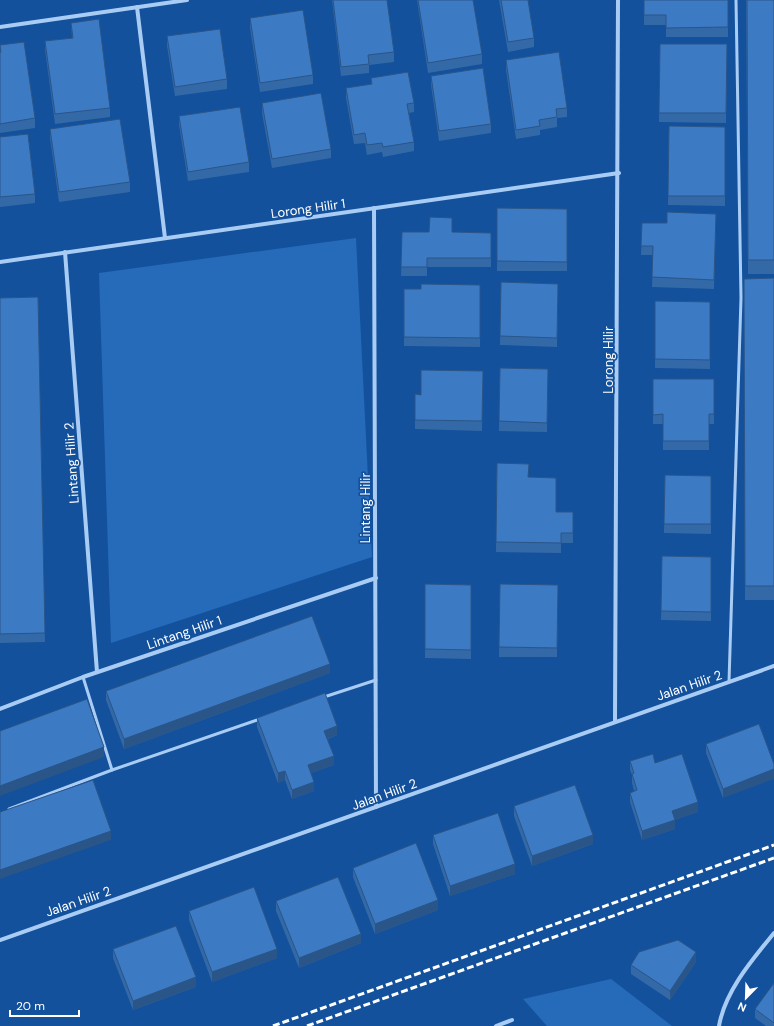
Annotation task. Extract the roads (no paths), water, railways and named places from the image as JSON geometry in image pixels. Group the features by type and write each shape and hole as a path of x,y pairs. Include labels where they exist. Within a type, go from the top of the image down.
{"street":[{"path":"0,27 187,0"},
{"name":"Lorong Hilir","path":"615,720 619,174 618,0"},
{"path":"137,7 165,238"},
{"name":"Lorong Hilir 1","path":"0,262 619,174"},
{"name":"Lintang Hilir","path":"374,208 376,807"},
{"name":"Lintang Hilir 2","path":"65,252 97,672"},
{"name":"Lintang Hilir 1","path":"0,709 97,672 376,578"},
{"name":"Jalan Hilir 2","path":"0,940 376,807 615,720 774,666"},
{"path":"718,1026 722,1010 749,963 774,933"},
{"path":"496,1026 512,1020"}],"lane":[{"path":"728,682 741,298 736,0"},
{"path":"741,298 748,298"},
{"path":"83,677 112,770"},
{"path":"323,698 376,680"},
{"path":"8,810 112,770 263,718"}],"railway":[{"path":"273,1026 774,845"},
{"path":"307,1026 774,858"}]}
